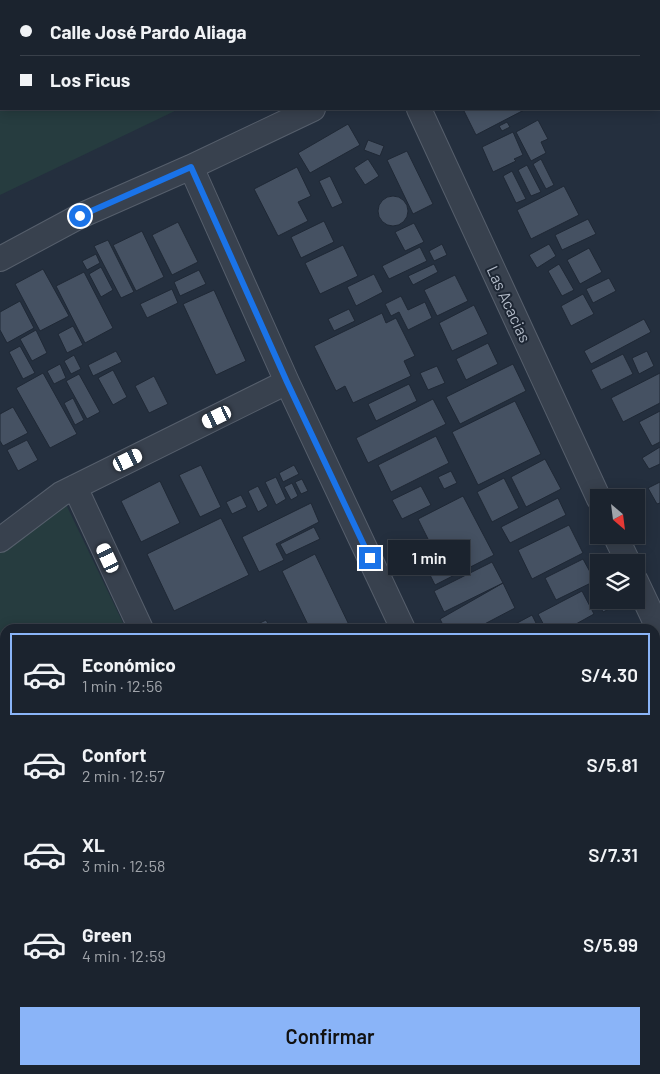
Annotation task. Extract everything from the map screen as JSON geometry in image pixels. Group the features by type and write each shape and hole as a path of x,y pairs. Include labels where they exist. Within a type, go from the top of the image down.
{"street":[{"path":"0,259 80,216 191,167 311,110"},
{"name":"Las Acacias","path":"419,110 594,489"},
{"path":"191,167 287,382 401,624"},
{"path":"0,540 61,494 287,382"},
{"path":"75,487 139,624"},
{"path":"645,600 656,624"}],"green space":[{"path":"0,110 177,110 0,195"},
{"path":"61,494 124,624 0,624 0,540"}],"building":[{"path":"464,110 524,110 476,135"},
{"path":"538,120 548,139 541,142 546,153 531,161 516,132"},
{"path":"507,122 510,127 502,131 499,126"},
{"path":"348,124 360,145 310,173 298,153"},
{"path":"513,132 523,155 514,159 516,161 493,172 482,147"},
{"path":"368,140 384,146 380,156 364,150"},
{"path":"407,151 433,204 413,214 387,160"},
{"path":"368,159 379,176 365,185 354,168"},
{"path":"541,159 554,185 546,189 533,164"},
{"path":"527,165 541,192 531,196 518,170"},
{"path":"297,167 311,196 298,202 308,221 278,236 254,189"},
{"path":"512,171 526,199 516,203 503,176"},
{"path":"330,176 343,203 332,208 319,181"},
{"path":"564,186 579,215 531,239 517,210"},
{"path":"393,196 404,200 408,211 404,222 393,226 382,222 378,211 382,200"},
{"path":"588,219 596,234 562,250 555,235"},
{"path":"324,221 334,242 301,258 291,237"},
{"path":"178,222 198,262 172,275 152,235"},
{"path":"414,223 424,242 405,251 395,232"},
{"path":"142,231 164,277 136,291 113,245"},
{"path":"108,240 134,292 121,298 94,246"},
{"path":"442,244 447,255 434,261 429,251"},
{"path":"549,244 556,256 537,268 529,255"},
{"path":"343,245 358,276 320,294 305,263"},
{"path":"420,247 427,261 389,279 382,266"},
{"path":"589,248 602,272 580,284 567,260"},
{"path":"96,254 100,263 87,270 82,261"},
{"path":"434,264 438,272 413,285 408,276"},
{"path":"559,264 574,290 562,296 548,271"},
{"path":"101,267 113,290 101,297 89,274"},
{"path":"43,269 69,316 40,331 15,284"},
{"path":"199,270 206,284 180,296 174,282"},
{"path":"84,272 113,328 85,343 56,286"},
{"path":"374,274 383,292 356,306 347,287"},
{"path":"455,275 468,301 437,316 424,290"},
{"path":"609,278 616,291 593,303 586,289"},
{"path":"172,289 178,303 147,318 140,304"},
{"path":"214,290 246,361 216,375 183,304"},
{"path":"583,294 594,314 571,326 561,306"},
{"path":"401,296 408,310 425,302 432,318 408,330 399,312 391,316 385,304"},
{"path":"20,301 34,328 7,343 0,330 0,312"},
{"path":"474,305 488,334 452,351 439,323"},
{"path":"349,309 355,321 334,331 328,319"},
{"path":"382,313 386,323 396,318 415,356 404,361 411,376 353,403 345,386 336,391 314,346"},
{"path":"644,319 651,332 591,364 584,351"},
{"path":"73,326 83,345 67,353 58,334"},
{"path":"36,330 47,353 32,361 20,339"},
{"path":"488,343 498,364 466,380 456,359"},
{"path":"20,346 35,373 23,379 9,352"},
{"path":"116,351 122,362 93,376 88,365"},
{"path":"647,351 654,366 639,374 632,358"},
{"path":"623,354 633,374 601,390 591,370"},
{"path":"74,355 81,369 71,374 64,361"},
{"path":"60,364 66,378 54,384 47,371"},
{"path":"513,364 526,391 460,424 446,397"},
{"path":"437,366 445,383 428,390 420,373"},
{"path":"113,370 127,397 113,405 98,378"},
{"path":"43,373 77,434 50,448 16,388"},
{"path":"660,373 660,403 623,422 611,398"},
{"path":"79,374 100,412 87,419 66,381"},
{"path":"154,376 168,404 149,413 135,386"},
{"path":"409,384 417,401 376,421 368,404"},
{"path":"73,398 84,420 75,425 64,403"},
{"path":"433,399 446,424 368,463 356,438"},
{"path":"515,401 541,454 478,485 452,432"},
{"path":"13,407 28,433 3,446 0,441 0,414"},
{"path":"660,411 660,442 652,446 639,422"},
{"path":"436,436 449,463 391,492 378,465"},
{"path":"27,440 38,460 18,471 7,450"},
{"path":"660,447 660,464 649,469 642,458"},
{"path":"545,459 561,489 526,507 511,477"},
{"path":"201,465 221,507 200,517 179,475"},
{"path":"294,465 299,474 283,482 279,473"},
{"path":"451,471 457,483 444,489 438,477"},
{"path":"276,477 286,499 276,505 265,482"},
{"path":"504,478 519,508 492,522 477,492"},
{"path":"302,479 308,491 301,494 295,482"},
{"path":"160,481 180,523 141,542 121,501"},
{"path":"660,482 660,503 657,504 648,488"},
{"path":"292,483 298,496 291,500 284,487"},
{"path":"258,486 268,506 258,512 248,491"},
{"path":"421,486 431,505 402,519 392,500"},
{"path":"241,495 247,507 232,514 226,502"},
{"path":"463,496 494,555 435,585 419,553 432,547 418,519"},
{"path":"558,498 566,515 510,543 501,527"},
{"path":"311,503 319,522 276,544 284,560 259,572 242,537"},
{"path":"221,518 249,575 174,611 147,554"},
{"path":"569,525 583,553 532,579 518,550"},
{"path":"314,527 320,539 286,555 280,544"},
{"path":"315,554 349,624 308,624 282,571"},
{"path":"583,559 590,572 590,583 556,600 545,578"},
{"path":"492,562 503,583 444,612 434,591"},
{"path":"503,583 515,608 485,624 442,624 440,619"},
{"path":"582,591 594,614 576,624 543,624 538,614"},
{"path":"532,615 536,624 515,624"},
{"path":"266,620 268,624 258,624"}],"route":[{"path":"80,216 191,167 287,382 370,558"}]}
